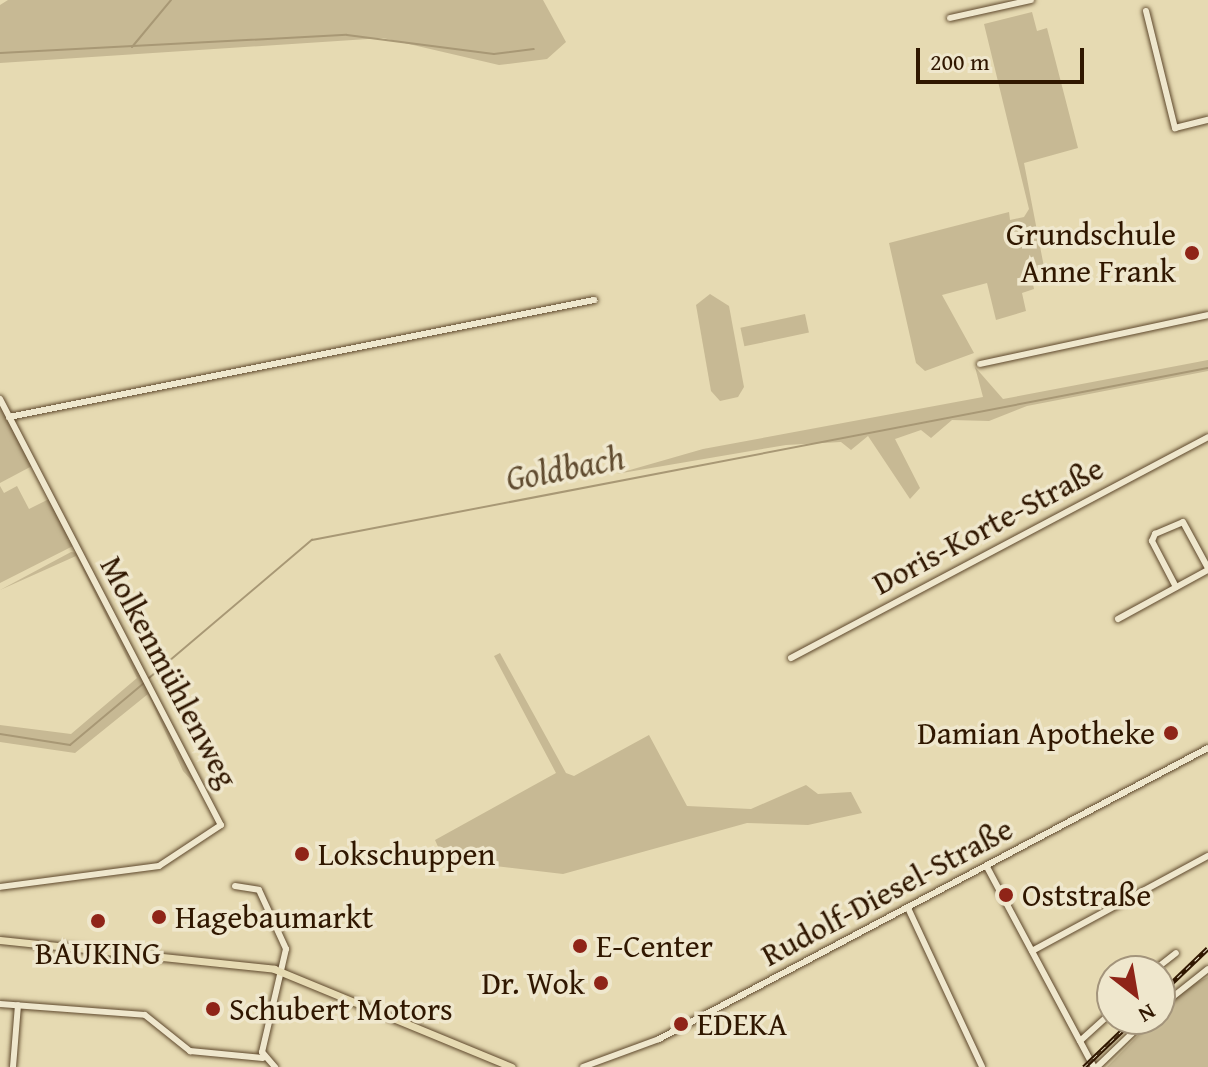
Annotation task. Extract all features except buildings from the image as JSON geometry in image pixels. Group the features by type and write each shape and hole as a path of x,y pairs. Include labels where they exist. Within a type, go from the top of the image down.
{"main road":[{"path":"0,940 258,966 284,972 512,1067"}],"street":[{"path":"950,18 1031,0"},
{"path":"1146,11 1175,128 1208,120"},
{"path":"9,417 594,300"},
{"path":"980,364 1208,315"},
{"name":"Molkenmühlenweg","path":"0,399 219,817 218,832 159,866 0,887"},
{"name":"Doris-Korte-Straße","path":"791,658 1208,437"},
{"path":"1118,619 1176,587 1208,569 1183,522 1155,534 1152,541 1176,587"},
{"name":"Rudolf-Diesel-Straße","path":"583,1067 659,1039 1208,748"},
{"path":"1032,951 1208,856"},
{"path":"987,867 1095,1067 1130,1035"},
{"path":"235,886 259,890 285,945 284,972 263,1058"},
{"path":"908,908 982,1067"},
{"path":"1176,994 1208,969"},
{"path":"0,1004 145,1015 182,1049 263,1058 275,1067"},
{"path":"13,1067 18,1005"},
{"path":"1080,1041 1096,1026"}],"shaded area":[{"path":"8,0 543,0 566,42 547,59 499,65 383,38 0,63 0,5"},
{"path":"1032,12 1037,31 1047,28 1078,148 1024,163 1044,267 1030,270 1034,289 1022,293 1026,311 996,320 987,283 942,295 974,353 925,371 916,363 889,243 1009,212 1010,220 1024,217 1029,209 984,24"},
{"path":"710,294 729,306 744,387 738,397 720,401 711,391 696,305"},
{"path":"805,314 809,333 744,346 740,328"},
{"path":"1208,360 1208,371 1027,406 989,421 952,420 931,438 921,430 895,439 920,488 910,499 868,436 851,450 841,442 786,445 616,474 703,449 983,397 975,367 1003,399"},
{"path":"0,405 32,466 0,483"},
{"path":"0,486 4,493 17,486 29,509 49,499 73,546 0,583"},
{"path":"71,552 78,553 206,796 183,771 148,694 75,753 0,742 0,725 71,734 137,678 76,556 0,590"},
{"path":"500,653 566,773 574,776 649,735 687,806 751,809 806,785 818,794 851,792 862,813 808,825 747,823 563,874 444,860 435,840 556,773 494,656"},
{"path":"1208,977 1208,1067 1107,1067 1139,1035 1176,1035 1176,997 1184,989"}],"waterway":[{"path":"132,47 171,0"},
{"path":"0,53 347,35 494,54 534,49"},
{"name":"Goldbach","path":"149,678 312,540 1208,368"},
{"name":"Goldbach","path":"0,734 70,745 144,683"}],"railway":[{"path":"1176,979 1208,948"},
{"path":"1084,1067 1117,1035"}],"place":[{"name":"Grundschule Anne Frank","path":"1192,253"},
{"name":"Damian Apotheke","path":"1171,733"},
{"name":"Lokschuppen","path":"302,854"},
{"name":"Oststraße","path":"1006,895"},
{"name":"Hagebaumarkt","path":"159,917"},
{"name":"BAUKING","path":"98,921"},
{"name":"E-Center","path":"580,946"},
{"name":"Dr. Wok","path":"601,983"},
{"name":"Schubert Motors","path":"213,1009"},
{"name":"EDEKA","path":"681,1024"}]}
